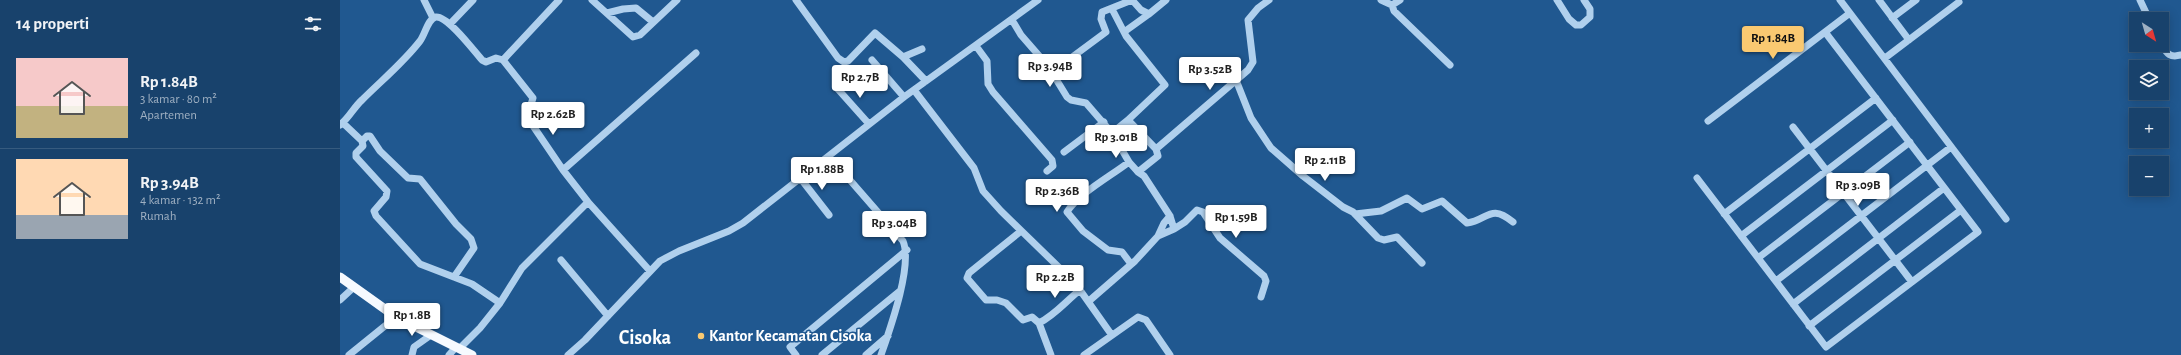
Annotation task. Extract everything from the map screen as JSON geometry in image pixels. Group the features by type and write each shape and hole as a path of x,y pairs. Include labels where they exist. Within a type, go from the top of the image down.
{"main road":[{"path":"340,277 353,288 396,317 472,355"}],"street":[{"path":"424,0 433,18"},
{"path":"450,24 473,0"},
{"path":"592,0 633,37 637,37 677,0"},
{"path":"796,0 838,58 842,61 848,61 875,33 903,57 926,81"},
{"path":"1052,72 1106,33 1101,13 1132,0 1141,10 1150,14"},
{"path":"1124,32 1150,14 1166,0"},
{"path":"1156,149 1236,80 1253,62 1247,24 1249,17 1269,0"},
{"path":"1381,0 1392,5 1394,11 1450,65"},
{"path":"1392,5 1400,0"},
{"path":"1557,0 1569,19 1576,25 1581,25 1590,17 1590,9 1584,0"},
{"path":"1840,0 2006,219"},
{"path":"1879,0 1909,40"},
{"path":"1892,18 1916,0"},
{"path":"2140,0 2146,12"},
{"path":"503,60 556,1"},
{"path":"568,355 608,316 660,261 679,250 729,231 743,223 904,97 1012,20 1035,1"},
{"path":"1885,58 1959,2"},
{"path":"607,13 623,9 636,8 653,22"},
{"path":"1112,9 1124,32 1138,52 1152,66 1165,85 1112,133"},
{"path":"1708,121 1850,13"},
{"path":"433,18 443,18 482,60 486,62 496,58 503,60 531,94 534,103 527,117 563,170 588,202 650,271"},
{"path":"433,18 426,33 410,54 360,101 341,124 362,141 363,146 356,153 356,157 388,194 375,210 374,215 420,264 472,284 500,302"},
{"path":"1012,20 1021,35 1052,72 1067,97 1071,100 1086,103 1104,122 1129,162 1144,176 1170,216 1174,229"},
{"path":"1697,178 1826,347 1978,232 1825,32"},
{"path":"976,46 987,61 987,78 993,92 1052,160 1053,166 1047,171"},
{"path":"903,57 922,49"},
{"path":"2167,52 2173,57 2181,55"},
{"path":"563,170 696,53"},
{"path":"872,60 904,97"},
{"path":"1236,80 1251,118 1271,148 1343,208 1355,214 1378,238 1384,240 1398,237 1422,263"},
{"path":"836,87 869,124"},
{"path":"914,90 974,168 984,191 1021,231 1080,290 1111,334"},
{"path":"1724,214 1876,98"},
{"path":"1128,120 1156,149 1158,156 1156,160 1138,172"},
{"path":"1741,236 1893,120"},
{"path":"1064,152 1104,122"},
{"path":"1793,127 1912,282"},
{"path":"362,141 367,136 370,136 380,151 408,178 420,179 456,224 471,239 474,248 454,277"},
{"path":"1758,258 1910,142"},
{"path":"1776,281 1952,147"},
{"path":"829,156 903,241 907,250 900,291 888,336 881,355"},
{"path":"1129,162 1110,178 1096,185 1067,212 1083,231 1108,250 1122,252 1131,264"},
{"path":"801,179 830,215"},
{"path":"1792,304 1944,188"},
{"path":"1355,214 1381,211 1407,198 1422,209 1437,202 1442,202 1467,223 1493,212 1505,216 1512,222"},
{"path":"449,355 480,328 500,302 522,268 588,202"},
{"path":"1158,236 1185,222 1197,210 1202,211 1220,238 1264,276 1266,281 1261,297"},
{"path":"1809,326 1961,210"},
{"path":"1089,301 1131,264 1158,236 1164,223 1170,216"},
{"path":"1021,231 968,273 967,278 986,300 1000,300 1010,307 1023,320 1032,317 1039,323 1051,355"},
{"path":"796,355 790,347 907,250"},
{"path":"561,260 608,316"},
{"path":"340,300 353,288"},
{"path":"1039,323 1055,314 1064,303 1080,290"},
{"path":"822,355 900,291"},
{"path":"350,355 396,317"},
{"path":"1084,355 1111,334 1134,319 1142,318 1146,320 1170,355"},
{"path":"412,355 414,347 431,335"},
{"path":"866,355 888,336"}],"place":[{"name":"Kantor Kecamatan Cisoka","path":"701,336"}],"district":[{"name":"Cisoka","path":"645,338"}]}
